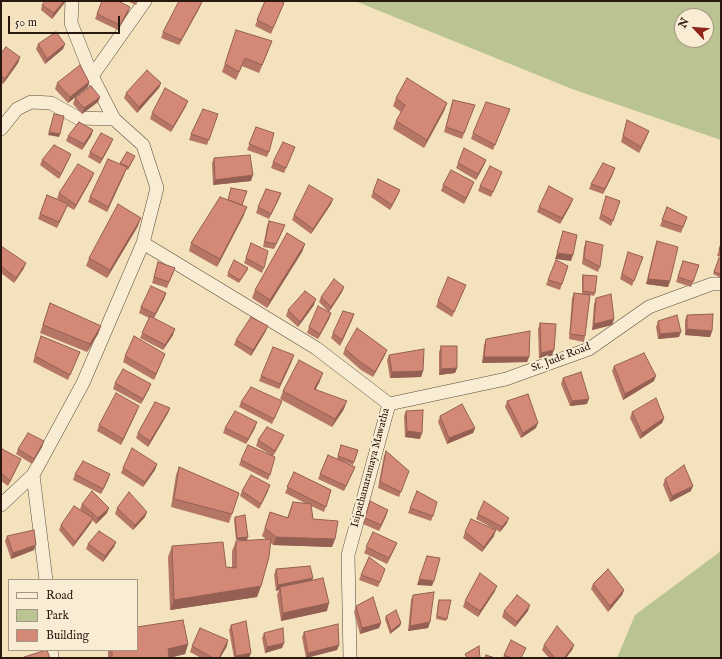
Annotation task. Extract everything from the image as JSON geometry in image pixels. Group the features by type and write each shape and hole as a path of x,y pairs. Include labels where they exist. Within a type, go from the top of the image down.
{"street":[{"path":"1,505 33,475 82,383 143,243 157,188 143,145 114,119 92,76 71,23 72,1"},
{"path":"92,76 145,1"},
{"path":"1,129 17,109 31,102 51,103 78,118 114,119"},
{"name":"Isipathanaramaya Mawatha","path":"143,243 316,348 389,404 348,555 350,658"},
{"name":"St. Jude Road","path":"389,404 506,379 582,352 589,349 649,307 712,284 721,284"},
{"path":"33,475 46,579"}],"green space":[{"path":"355,1 721,1 721,140 572,89"},
{"path":"721,551 721,658 617,658 635,615"}],"building":[{"path":"45,1 64,1 54,13 42,5"},
{"path":"102,1 118,1 130,7 120,25 97,14"},
{"path":"179,1 202,2 181,40 163,32"},
{"path":"265,1 280,1 284,3 273,28 257,20"},
{"path":"236,30 272,41 262,65 245,58 239,72 225,64"},
{"path":"56,32 65,44 47,59 38,44"},
{"path":"6,47 20,57 5,79 1,75 1,53"},
{"path":"80,65 89,82 70,97 57,83"},
{"path":"147,70 161,83 139,107 126,93"},
{"path":"407,78 447,103 427,140 396,121 405,105 396,98"},
{"path":"91,86 100,97 84,108 75,98"},
{"path":"165,88 188,101 173,127 152,113"},
{"path":"453,100 475,105 464,133 446,127"},
{"path":"486,102 510,109 495,145 473,133"},
{"path":"203,109 218,114 209,140 191,134"},
{"path":"54,114 64,116 60,134 49,132"},
{"path":"627,120 649,131 641,147 623,136"},
{"path":"79,122 93,130 84,144 68,136"},
{"path":"256,127 274,133 269,152 249,144"},
{"path":"101,133 113,139 102,159 90,152"},
{"path":"283,142 295,147 286,168 273,162"},
{"path":"54,145 71,154 61,174 42,160"},
{"path":"464,148 486,160 478,174 458,163"},
{"path":"127,152 135,156 129,167 120,163"},
{"path":"250,155 253,175 215,180 214,158"},
{"path":"108,159 127,167 108,207 90,197"},
{"path":"603,163 615,168 605,189 591,184"},
{"path":"78,164 94,173 76,205 59,193"},
{"path":"490,166 502,172 493,192 480,186"},
{"path":"451,170 474,182 466,198 443,185"},
{"path":"378,179 400,190 392,205 373,192"},
{"path":"309,185 333,199 313,229 294,215"},
{"path":"549,186 573,199 562,218 539,207"},
{"path":"231,188 247,191 242,205 228,200"},
{"path":"266,189 281,193 271,214 258,207"},
{"path":"47,195 68,204 59,222 40,214"},
{"path":"606,196 620,201 613,221 601,214"},
{"path":"220,197 247,207 220,259 191,243"},
{"path":"118,204 141,218 110,270 89,258"},
{"path":"667,207 687,217 683,227 662,220"},
{"path":"269,221 285,225 276,244 265,242"},
{"path":"563,231 577,235 573,255 557,253"},
{"path":"287,233 305,244 270,300 255,290"},
{"path":"586,241 603,245 600,267 584,258"},
{"path":"657,241 678,247 670,281 648,279"},
{"path":"251,243 268,251 264,268 246,258"},
{"path":"1,246 26,263 16,278 1,266"},
{"path":"628,252 643,257 634,281 622,274"},
{"path":"719,258 721,259 721,274 714,272"},
{"path":"234,260 248,268 240,280 228,273"},
{"path":"556,260 568,266 562,284 548,280"},
{"path":"683,261 699,265 693,282 678,277"},
{"path":"158,262 175,268 169,282 154,277"},
{"path":"583,275 597,276 595,293 583,291"},
{"path":"448,277 466,285 454,312 438,301"},
{"path":"334,279 344,287 331,307 321,297"},
{"path":"151,286 166,293 155,314 141,307"},
{"path":"305,291 316,299 300,322 288,310"},
{"path":"574,293 590,295 585,336 570,334"},
{"path":"611,294 614,319 594,324 596,298"},
{"path":"50,303 101,326 90,344 43,325"},
{"path":"318,306 331,313 320,334 309,327"},
{"path":"343,311 354,314 342,340 333,333"},
{"path":"713,314 712,331 687,329 687,315"},
{"path":"677,315 681,332 660,334 658,321"},
{"path":"150,316 175,329 165,345 142,333"},
{"path":"251,317 268,326 253,350 236,340"},
{"path":"540,323 556,324 554,350 541,353"},
{"path":"357,328 387,350 375,372 345,349"},
{"path":"530,331 529,357 484,357 486,339"},
{"path":"41,336 80,352 70,375 35,356"},
{"path":"134,336 165,354 156,374 125,356"},
{"path":"441,346 457,346 457,368 441,369"},
{"path":"273,347 294,355 280,384 261,376"},
{"path":"424,349 423,371 392,372 389,355"},
{"path":"644,353 656,376 625,394 614,366"},
{"path":"299,360 323,373 314,389 347,401 335,419 283,391"},
{"path":"123,369 151,384 143,399 115,383"},
{"path":"581,372 589,399 572,401 563,378"},
{"path":"251,387 282,401 274,419 241,402"},
{"path":"116,393 139,406 123,439 99,425"},
{"path":"528,394 538,423 523,433 507,401"},
{"path":"656,398 664,418 642,433 632,412"},
{"path":"155,402 170,408 150,441 138,433"},
{"path":"462,404 475,428 449,438 440,416"},
{"path":"423,410 422,433 407,431 406,411"},
{"path":"235,411 257,422 248,439 225,428"},
{"path":"267,427 284,435 275,451 258,440"},
{"path":"28,433 44,441 34,459 18,449"},
{"path":"248,445 275,457 270,475 241,460"},
{"path":"341,445 358,450 354,462 338,456"},
{"path":"132,448 157,464 145,482 123,468"},
{"path":"2,449 21,459 10,481 1,473"},
{"path":"386,451 409,471 401,492 380,482"},
{"path":"328,455 355,467 346,486 320,474"},
{"path":"83,461 110,474 103,489 75,474"},
{"path":"684,465 693,486 672,496 665,479"},
{"path":"179,467 239,493 232,514 174,499"},
{"path":"294,472 331,490 326,507 287,487"},
{"path":"251,475 270,485 261,504 242,491"},
{"path":"92,491 109,508 98,518 82,504"},
{"path":"417,491 437,502 433,516 410,508"},
{"path":"129,492 147,512 135,525 117,508"},
{"path":"370,501 388,510 381,525 365,518"},
{"path":"484,501 509,518 502,527 478,514"},
{"path":"293,502 311,504 313,519 338,521 335,539 276,537 265,528 270,512 288,518"},
{"path":"74,506 93,518 75,542 61,525"},
{"path":"245,515 248,537 237,538 235,517"},
{"path":"471,519 496,530 484,547 465,532"},
{"path":"34,530 36,545 13,553 7,536"},
{"path":"99,531 116,542 105,556 88,544"},
{"path":"373,532 397,543 389,558 366,547"},
{"path":"271,539 269,557 261,586 174,600 172,546 223,542 226,567 236,568 236,541"},
{"path":"427,556 440,558 434,581 419,579"},
{"path":"369,557 385,569 380,582 361,575"},
{"path":"310,566 313,578 278,585 276,569"},
{"path":"608,569 624,590 610,606 593,584"},
{"path":"480,573 497,586 480,611 465,601"},
{"path":"323,578 329,603 283,613 280,587"},
{"path":"434,592 430,622 410,626 413,595"},
{"path":"517,595 530,605 517,622 504,611"},
{"path":"373,597 381,623 362,628 356,606"},
{"path":"439,600 451,600 447,619 437,616"},
{"path":"396,610 401,623 391,631 386,616"},
{"path":"183,620 188,644 168,649 169,658 112,658 112,651 138,651 138,627"},
{"path":"246,621 251,653 236,656 231,625"},
{"path":"338,624 339,645 308,653 304,632"},
{"path":"557,626 574,645 564,658 555,658 544,645"},
{"path":"200,628 228,640 219,658 213,658 192,646"},
{"path":"283,628 284,643 267,647 264,633"},
{"path":"511,640 526,648 521,658 511,658 504,655"},
{"path":"479,646 480,658 467,658 465,654"},
{"path":"47,651 50,658 25,658 24,657"},
{"path":"486,655 495,658 485,658"}]}
